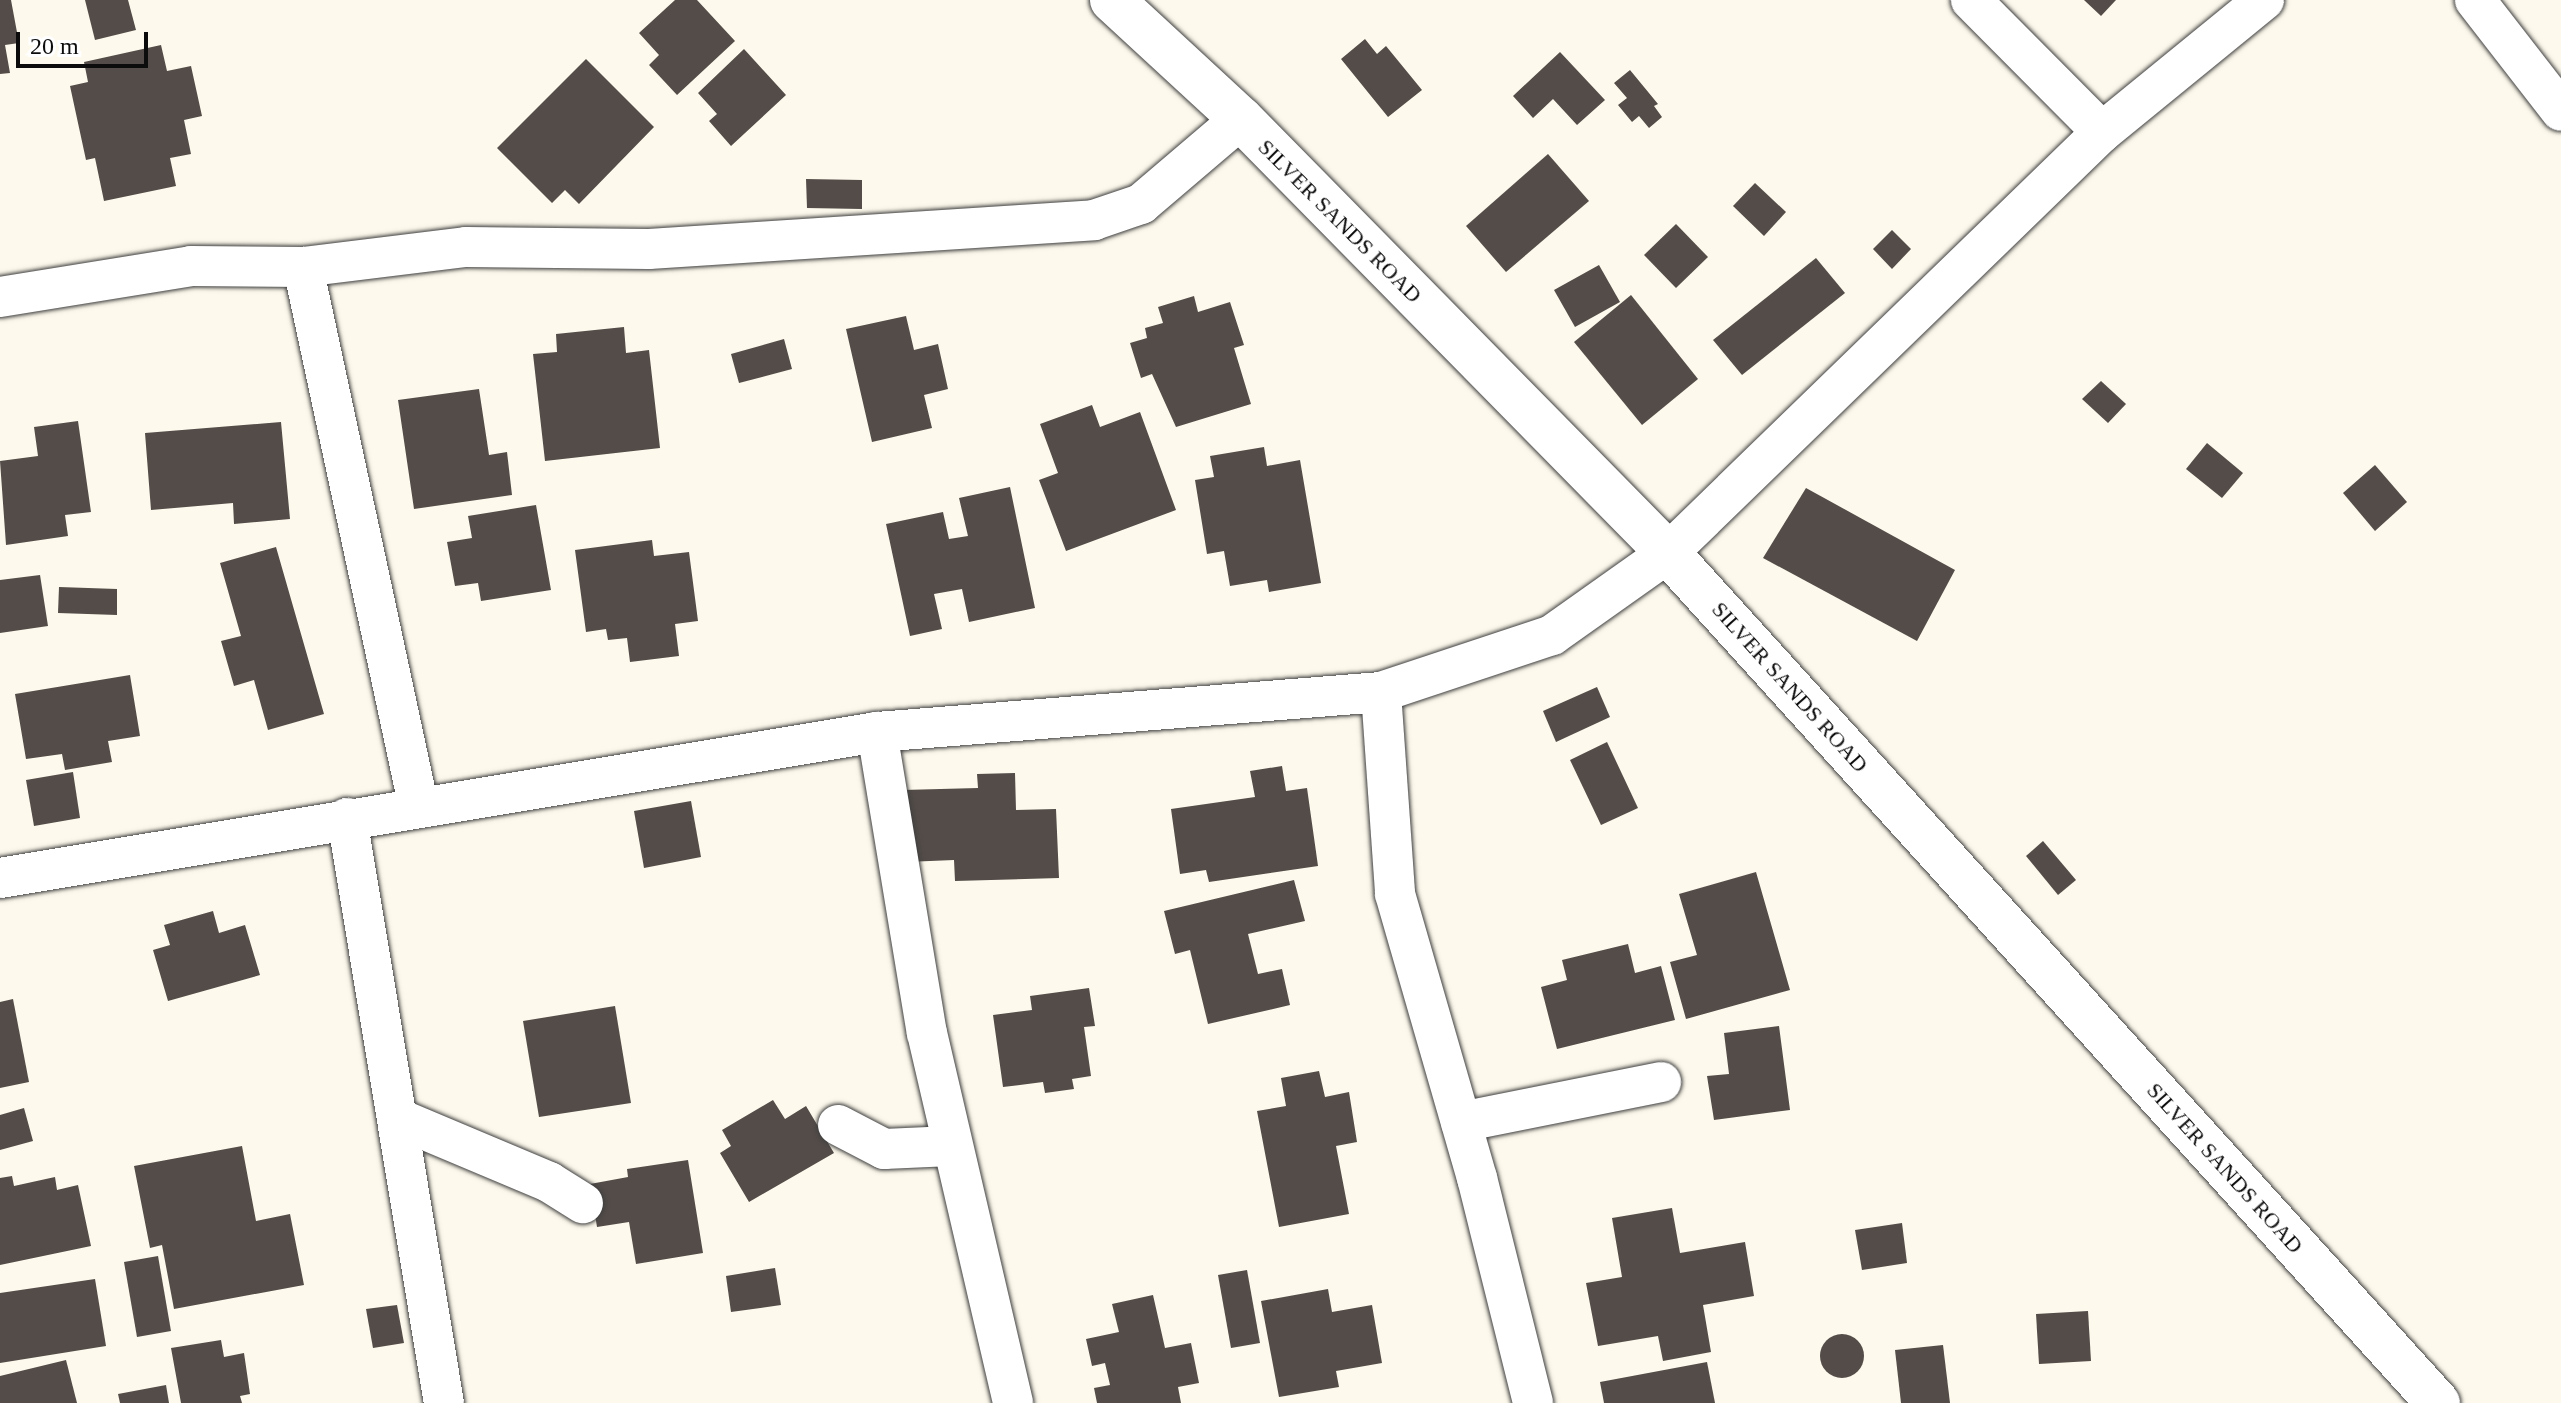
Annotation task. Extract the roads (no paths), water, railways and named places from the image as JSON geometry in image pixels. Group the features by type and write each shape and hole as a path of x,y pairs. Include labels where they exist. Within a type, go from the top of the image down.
{"street":[{"name":"SILVER SANDS ROAD","path":"1112,0 1241,119 1668,553 2438,1403"},
{"path":"1971,0 2102,132"},
{"path":"0,878 877,732 1381,692 1552,635 1668,553 2102,132 2264,0"},
{"path":"2475,0 2561,111"},
{"path":"0,297 191,266 303,267 466,247 649,249 1094,220 1141,204 1241,119"},
{"path":"303,267 419,808"},
{"path":"1381,692 1395,894 1461,1122 1533,1403"},
{"path":"877,732 927,1033 1013,1403"},
{"path":"347,818 444,1403"},
{"path":"1461,1122 1661,1082"},
{"path":"397,1118 549,1182 583,1203"},
{"path":"838,1125 884,1149 951,1146"}]}
